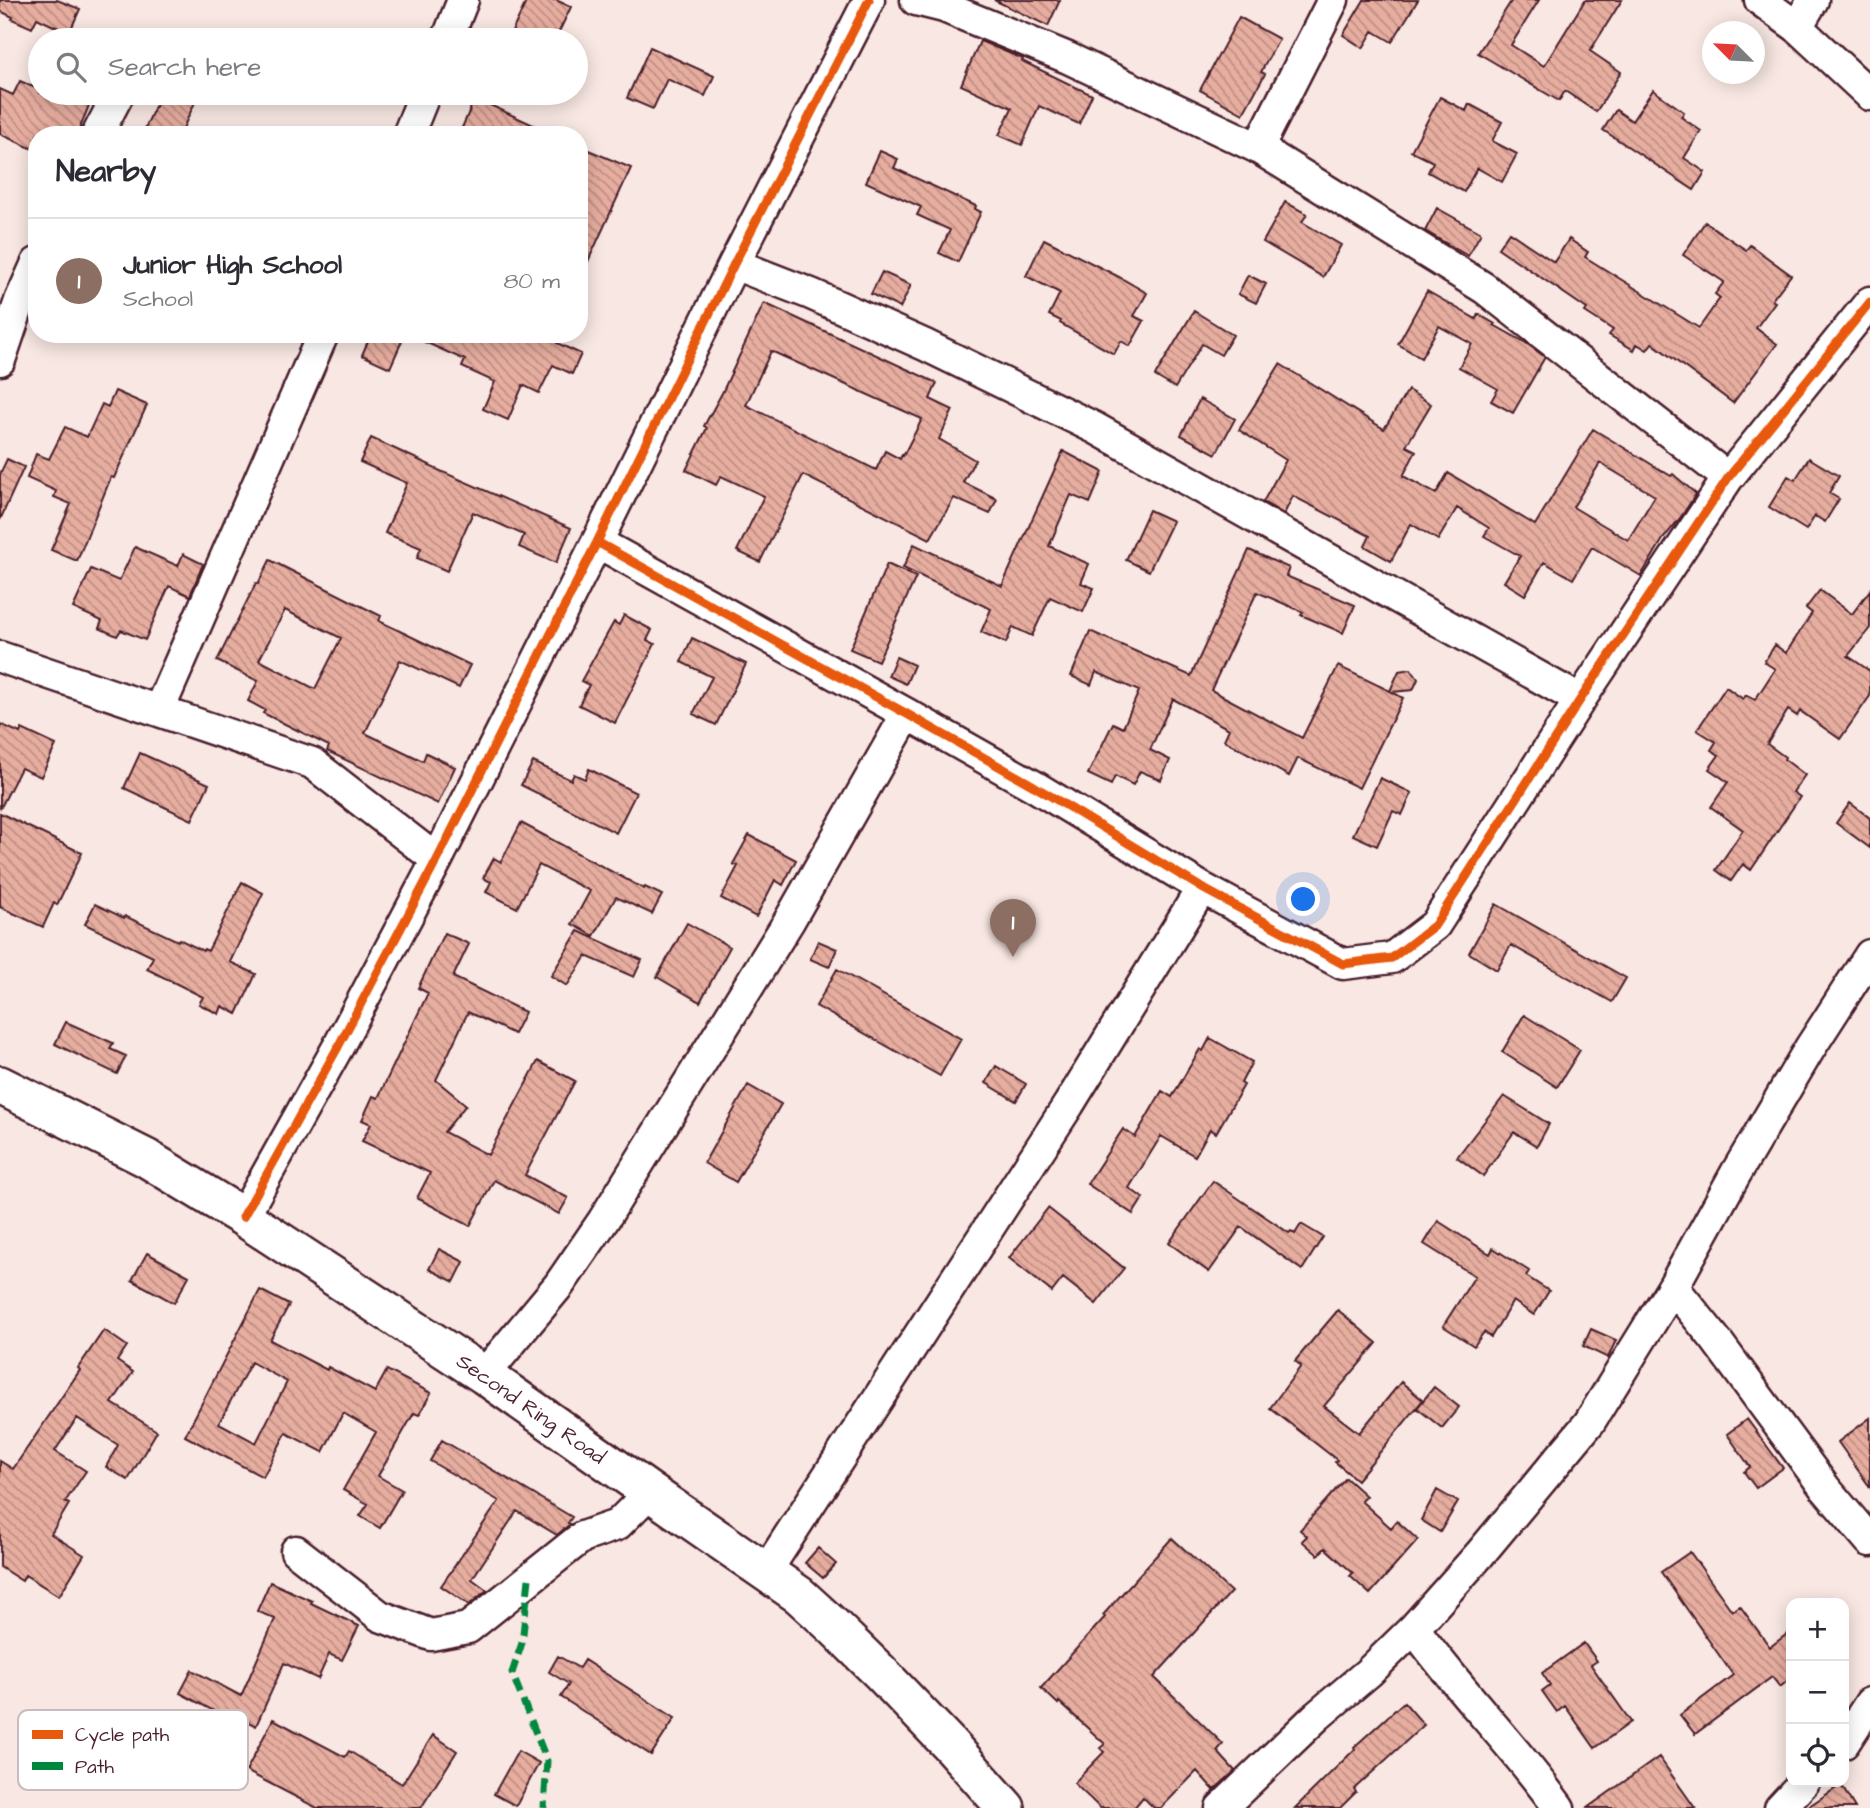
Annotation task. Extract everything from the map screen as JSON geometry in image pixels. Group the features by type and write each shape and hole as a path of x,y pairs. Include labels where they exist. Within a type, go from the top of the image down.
{"street":[{"path":"452,28 463,0"},
{"path":"243,1217 338,1047 437,860 734,264 869,0"},
{"path":"916,0 944,7 1068,58 1258,148 1484,288 1728,478"},
{"path":"1258,148 1333,0"},
{"path":"1760,0 1797,27 1870,95"},
{"path":"1797,27 1813,0"},
{"path":"102,126 113,105"},
{"path":"412,126 420,105"},
{"path":"734,264 811,294 925,345 1095,428 1580,700"},
{"path":"0,360 28,283"},
{"path":"597,542 907,713 1202,888 1343,964 1392,958 1435,925 1728,478 1870,303"},
{"path":"159,710 319,343"},
{"path":"0,657 312,763 437,860"},
{"path":"484,1375 558,1285 603,1221 789,921 907,713"},
{"path":"765,1573 1069,1104 1202,888"},
{"path":"1220,1808 1414,1628 1480,1554 1589,1423 1673,1287 1810,1048 1870,955"},
{"name":"Second Ring Road","path":"0,1085 146,1158 243,1217 484,1375 799,1595 951,1746 1006,1808"},
{"path":"1673,1287 1716,1340 1825,1488 1870,1541"},
{"path":"296,1551 380,1616 431,1635 468,1628 582,1537 617,1525 650,1492"},
{"path":"1414,1628 1441,1665 1532,1771 1559,1808"},
{"path":"1849,1735 1870,1703"},
{"path":"1780,1808 1799,1787"}],"building":[{"path":"0,0 57,0 80,9 71,28 58,28 37,18 32,28 0,11"},
{"path":"527,0 556,0 571,7 561,28 514,28"},
{"path":"994,0 1060,0 1048,26"},
{"path":"1364,0 1418,0 1392,42 1373,31 1363,48 1343,35"},
{"path":"1512,0 1539,0 1511,45 1544,66 1585,0 1622,0 1590,51 1621,72 1596,112 1565,91 1559,101 1478,53"},
{"path":"1239,17 1279,39 1261,72 1265,74 1243,114 1200,90"},
{"path":"980,41 1023,59 1022,61 1092,95 1079,124 1039,106 1022,145 999,135 1012,108 961,85"},
{"path":"650,47 714,76 705,96 667,79 653,109 627,98"},
{"path":"20,81 28,85 28,105 89,105 81,126 28,126 28,147 0,134 0,89 13,95"},
{"path":"1653,90 1684,112 1681,117 1701,131 1684,158 1705,172 1694,190 1603,130 1616,110 1632,121"},
{"path":"1440,97 1466,111 1469,104 1502,122 1492,141 1517,154 1502,182 1477,168 1464,192 1428,172 1433,162 1411,151"},
{"path":"156,105 194,105 184,126 146,126"},
{"path":"472,105 490,105 536,126 463,126"},
{"path":"588,150 631,168 588,261"},
{"path":"880,151 898,159 894,168 976,206 975,209 981,212 958,262 939,253 950,230 917,215 921,207 866,182"},
{"path":"1285,202 1307,214 1302,222 1341,245 1323,277 1263,242"},
{"path":"1437,208 1481,233 1468,256 1425,231"},
{"path":"1705,222 1746,250 1750,245 1791,275 1756,328 1777,344 1733,403 1652,343 1647,350 1637,344 1634,350 1609,335 1613,330 1585,312 1587,309 1498,248 1509,232 1554,262 1569,239 1588,252 1585,257 1699,328 1720,298 1715,294 1724,282 1683,255"},
{"path":"1044,239 1147,293 1134,316 1144,321 1130,346 1121,341 1114,354 1049,315 1060,293 1026,276"},
{"path":"882,272 911,285 900,308 871,294"},
{"path":"1248,275 1266,284 1256,303 1238,294"},
{"path":"1427,291 1476,319 1478,314 1545,357 1513,413 1491,401 1498,389 1459,367 1472,344 1439,326 1421,358 1398,344"},
{"path":"764,303 937,383 930,399 953,410 939,439 975,460 963,482 997,499 990,514 954,498 930,539 803,475 760,562 737,551 764,496 721,476 716,485 686,470 707,428 704,426","holes":["771,351 922,419 903,456 900,459 885,451 876,470 746,405"]},
{"path":"1194,311 1233,335 1221,355 1202,344 1175,388 1155,376"},
{"path":"367,343 401,343 390,368 362,355"},
{"path":"427,343 557,343 581,354 572,374 553,365 539,393 523,385 508,420 483,409 495,382 462,367 465,360"},
{"path":"1280,364 1384,429 1408,390 1431,404 1406,446 1416,451 1403,476 1436,494 1448,473 1535,525 1593,429 1671,476 1673,474 1696,494 1663,539 1641,576 1592,547 1573,579 1544,562 1525,595 1504,582 1520,556 1484,536 1489,528 1457,508 1438,540 1411,524 1391,561 1365,546 1370,536 1293,496 1284,514 1263,502 1286,460 1239,430","holes":["1600,463 1655,496 1628,540 1573,507"]},
{"path":"115,391 147,405 114,478 111,477 77,561 51,550 71,504 54,497 56,491 27,478 36,454 49,459 65,427 87,437 102,404 108,407"},
{"path":"1200,399 1235,419 1216,454 1181,435"},
{"path":"371,438 571,528 556,563 519,547 524,535 473,512 447,571 417,558 421,548 385,533 407,483 360,462"},
{"path":"1063,451 1103,472 1090,503 1071,495 1049,546 1089,564 1081,583 1094,588 1083,612 1050,597 1032,636 1013,627 1006,643 981,632 991,609 903,568 914,544 1002,586"},
{"path":"1809,458 1839,476 1829,493 1839,499 1825,522 1815,516 1806,530 1769,507 1788,476 1795,480"},
{"path":"7,459 24,467 0,520 0,474"},
{"path":"1149,510 1173,521 1149,571 1126,560"},
{"path":"135,547 178,566 183,554 203,564 190,596 169,586 145,640 121,630 117,636 99,628 102,621 73,608 91,569 119,581"},
{"path":"1249,550 1289,568 1286,576 1355,605 1343,633 1257,592 1211,690 1302,738 1338,666 1390,691 1399,671 1411,669 1418,679 1413,690 1392,692 1403,698 1359,788 1298,758 1289,776 1224,740 1229,729 1173,699 1150,750 1170,760 1161,780 1140,771 1133,785 1115,776 1111,785 1088,774 1113,723 1123,728 1139,691 1096,672 1091,685 1071,676 1090,631 1191,676"},
{"path":"270,560 381,616 379,621 470,665 459,688 400,660 365,733 423,761 426,753 455,767 438,804 327,751 329,746 263,713 265,710 248,701 258,681 217,661 256,583 258,584","holes":["285,610 341,638 315,689 259,660"]},
{"path":"887,564 916,577 878,661 850,649"},
{"path":"1820,590 1852,614 1870,590 1870,628 1848,656 1870,671 1870,696 1840,739 1800,711 1797,716 1788,710 1767,744 1805,775 1793,792 1800,797 1751,870 1743,864 1731,881 1716,870 1743,830 1711,807 1728,782 1709,769 1719,755 1711,750 1716,742 1697,730 1726,687 1743,699 1746,695 1755,700 1775,669 1764,662 1775,645 1786,653 1812,613 1806,608"},
{"path":"624,615 652,630 647,640 655,644 615,723 579,705 589,685 581,681 614,622 619,625"},
{"path":"692,638 746,664 716,725 693,714 712,677 681,662"},
{"path":"896,657 914,665 906,684 888,676"},
{"path":"0,724 20,733 22,729 56,745 41,777 21,768 0,809"},
{"path":"140,753 209,784 192,820 124,788"},
{"path":"533,762 571,780 574,774 585,779 589,769 636,793 616,833 521,785"},
{"path":"1380,778 1412,793 1402,815 1393,811 1377,846 1353,835"},
{"path":"1850,803 1870,818 1870,848 1836,823"},
{"path":"0,813 82,853 57,905 54,903 43,927 0,907"},
{"path":"521,823 644,889 645,887 662,895 652,914 616,897 594,936 572,924 590,891 539,865 517,908 486,892 491,882 483,878 494,858 501,862"},
{"path":"749,835 796,860 783,885 775,880 756,917 721,898 738,866 733,864"},
{"path":"242,882 263,893 230,962 256,974 237,1014 222,1006 219,1014 199,1004 203,997 147,969 153,957 85,924 95,904 178,941 179,939 208,951"},
{"path":"1496,904 1626,978 1612,1002 1511,945 1497,970 1469,953"},
{"path":"687,923 730,947 700,1002 657,977"},
{"path":"578,931 642,960 634,977 586,956 567,986 551,976"},
{"path":"444,933 469,944 453,977 525,1012 514,1034 468,1012 436,1080 466,1105 444,1132 488,1155 538,1061 575,1081 525,1175 568,1198 559,1214 494,1180 470,1226 417,1198 430,1173 362,1141 371,1124 362,1120 373,1096 378,1098 428,993 418,988"},
{"path":"818,941 837,949 829,967 810,959"},
{"path":"837,969 961,1039 940,1076 816,1006"},
{"path":"1524,1015 1580,1050 1557,1087 1502,1052"},
{"path":"66,1022 113,1043 110,1049 126,1056 117,1074 55,1044"},
{"path":"1210,1038 1252,1062 1241,1083 1244,1085 1216,1133 1210,1129 1195,1156 1161,1136 1129,1188 1143,1198 1133,1214 1087,1184 1123,1129 1135,1137 1162,1091 1172,1097 1200,1049 1203,1051"},
{"path":"996,1066 1026,1084 1016,1101 986,1083"},
{"path":"748,1085 781,1104 736,1182 704,1163"},
{"path":"1504,1096 1549,1124 1537,1146 1514,1132 1483,1176 1457,1157"},
{"path":"1213,1181 1289,1233 1291,1231 1295,1234 1301,1224 1323,1237 1302,1270 1241,1227 1209,1272 1169,1243"},
{"path":"1048,1208 1124,1268 1096,1304 1063,1278 1052,1292 1009,1258"},
{"path":"1438,1221 1490,1254 1493,1248 1529,1271 1526,1276 1549,1291 1534,1315 1513,1301 1491,1337 1484,1332 1474,1346 1443,1326 1475,1276 1424,1244"},
{"path":"439,1249 464,1262 454,1282 429,1269"},
{"path":"147,1253 189,1276 174,1303 132,1280"},
{"path":"260,1290 289,1305 270,1340 375,1392 387,1370 431,1393 419,1415 414,1413 378,1476 402,1490 380,1528 360,1516 368,1504 343,1490 376,1432 343,1413 323,1452 286,1433 263,1477 185,1436","holes":["251,1362 287,1382 256,1443 219,1423"]},
{"path":"1338,1310 1377,1343 1324,1406 1359,1433 1401,1382 1423,1400 1357,1480 1335,1462 1337,1460 1270,1408 1301,1366 1295,1361"},
{"path":"1591,1329 1616,1340 1608,1358 1583,1346"},
{"path":"104,1330 127,1346 117,1361 133,1372 112,1403 157,1431 128,1480 106,1467 118,1445 77,1418 55,1451 86,1471 65,1502 69,1504 51,1534 84,1555 59,1596 25,1575 22,1581 0,1567 0,1461 13,1469"},
{"path":"1434,1387 1459,1407 1442,1428 1417,1408"},
{"path":"1870,1418 1870,1487 1838,1442"},
{"path":"1747,1419 1783,1468 1756,1488 1744,1472 1750,1467 1727,1434"},
{"path":"442,1440 572,1517 568,1523 570,1524 557,1535 517,1511 472,1579 487,1590 469,1605 441,1586 499,1501 430,1461"},
{"path":"1346,1478 1366,1496 1361,1501 1391,1528 1397,1521 1418,1540 1370,1594 1350,1576 1353,1573 1325,1548 1318,1555 1302,1541 1307,1536 1300,1530"},
{"path":"1437,1490 1458,1502 1440,1532 1421,1520"},
{"path":"1172,1538 1231,1592 1154,1677 1223,1744 1217,1751 1235,1771 1214,1790 1197,1771 1161,1808 1154,1808 1143,1797 1134,1808 1100,1808 1074,1783 1104,1752 1100,1748 1105,1744 1041,1688"},
{"path":"818,1548 836,1564 823,1578 805,1563"},
{"path":"1690,1552 1732,1611 1740,1606 1770,1647 1786,1635 1786,1682 1780,1687 1772,1677 1695,1734 1680,1715 1733,1675 1661,1572"},
{"path":"270,1582 359,1626 342,1660 329,1654 318,1679 284,1663 256,1726 248,1722 248,1710 212,1710 180,1693 192,1670 241,1696 275,1619 257,1611"},
{"path":"1584,1643 1597,1661 1591,1665 1631,1722 1595,1748 1565,1706 1557,1712 1542,1691 1550,1685 1542,1673"},
{"path":"558,1656 579,1668 584,1660 675,1718 651,1755 561,1697 569,1684 549,1672"},
{"path":"1404,1702 1424,1725 1354,1789 1356,1792 1340,1808 1295,1808 1355,1749 1354,1747"},
{"path":"273,1719 345,1757 349,1751 402,1784 433,1735 457,1751 421,1808 317,1808 248,1772"},
{"path":"518,1751 539,1763 516,1806 494,1794"},
{"path":"1659,1757 1695,1808 1587,1808"},
{"path":"1838,1787 1842,1787 1855,1808 1806,1808"}],"marked path":[{"path":"529,1579 522,1643 512,1673 547,1761 544,1808"}],"cycle path":[{"path":"243,1217 338,1047 437,860 734,264 869,0"},
{"path":"597,542 1034,786 1202,888 1343,964 1392,958 1435,925 1728,478 1870,302"}],"place":[{"name":"Junior High School","path":"1013,957"}]}
